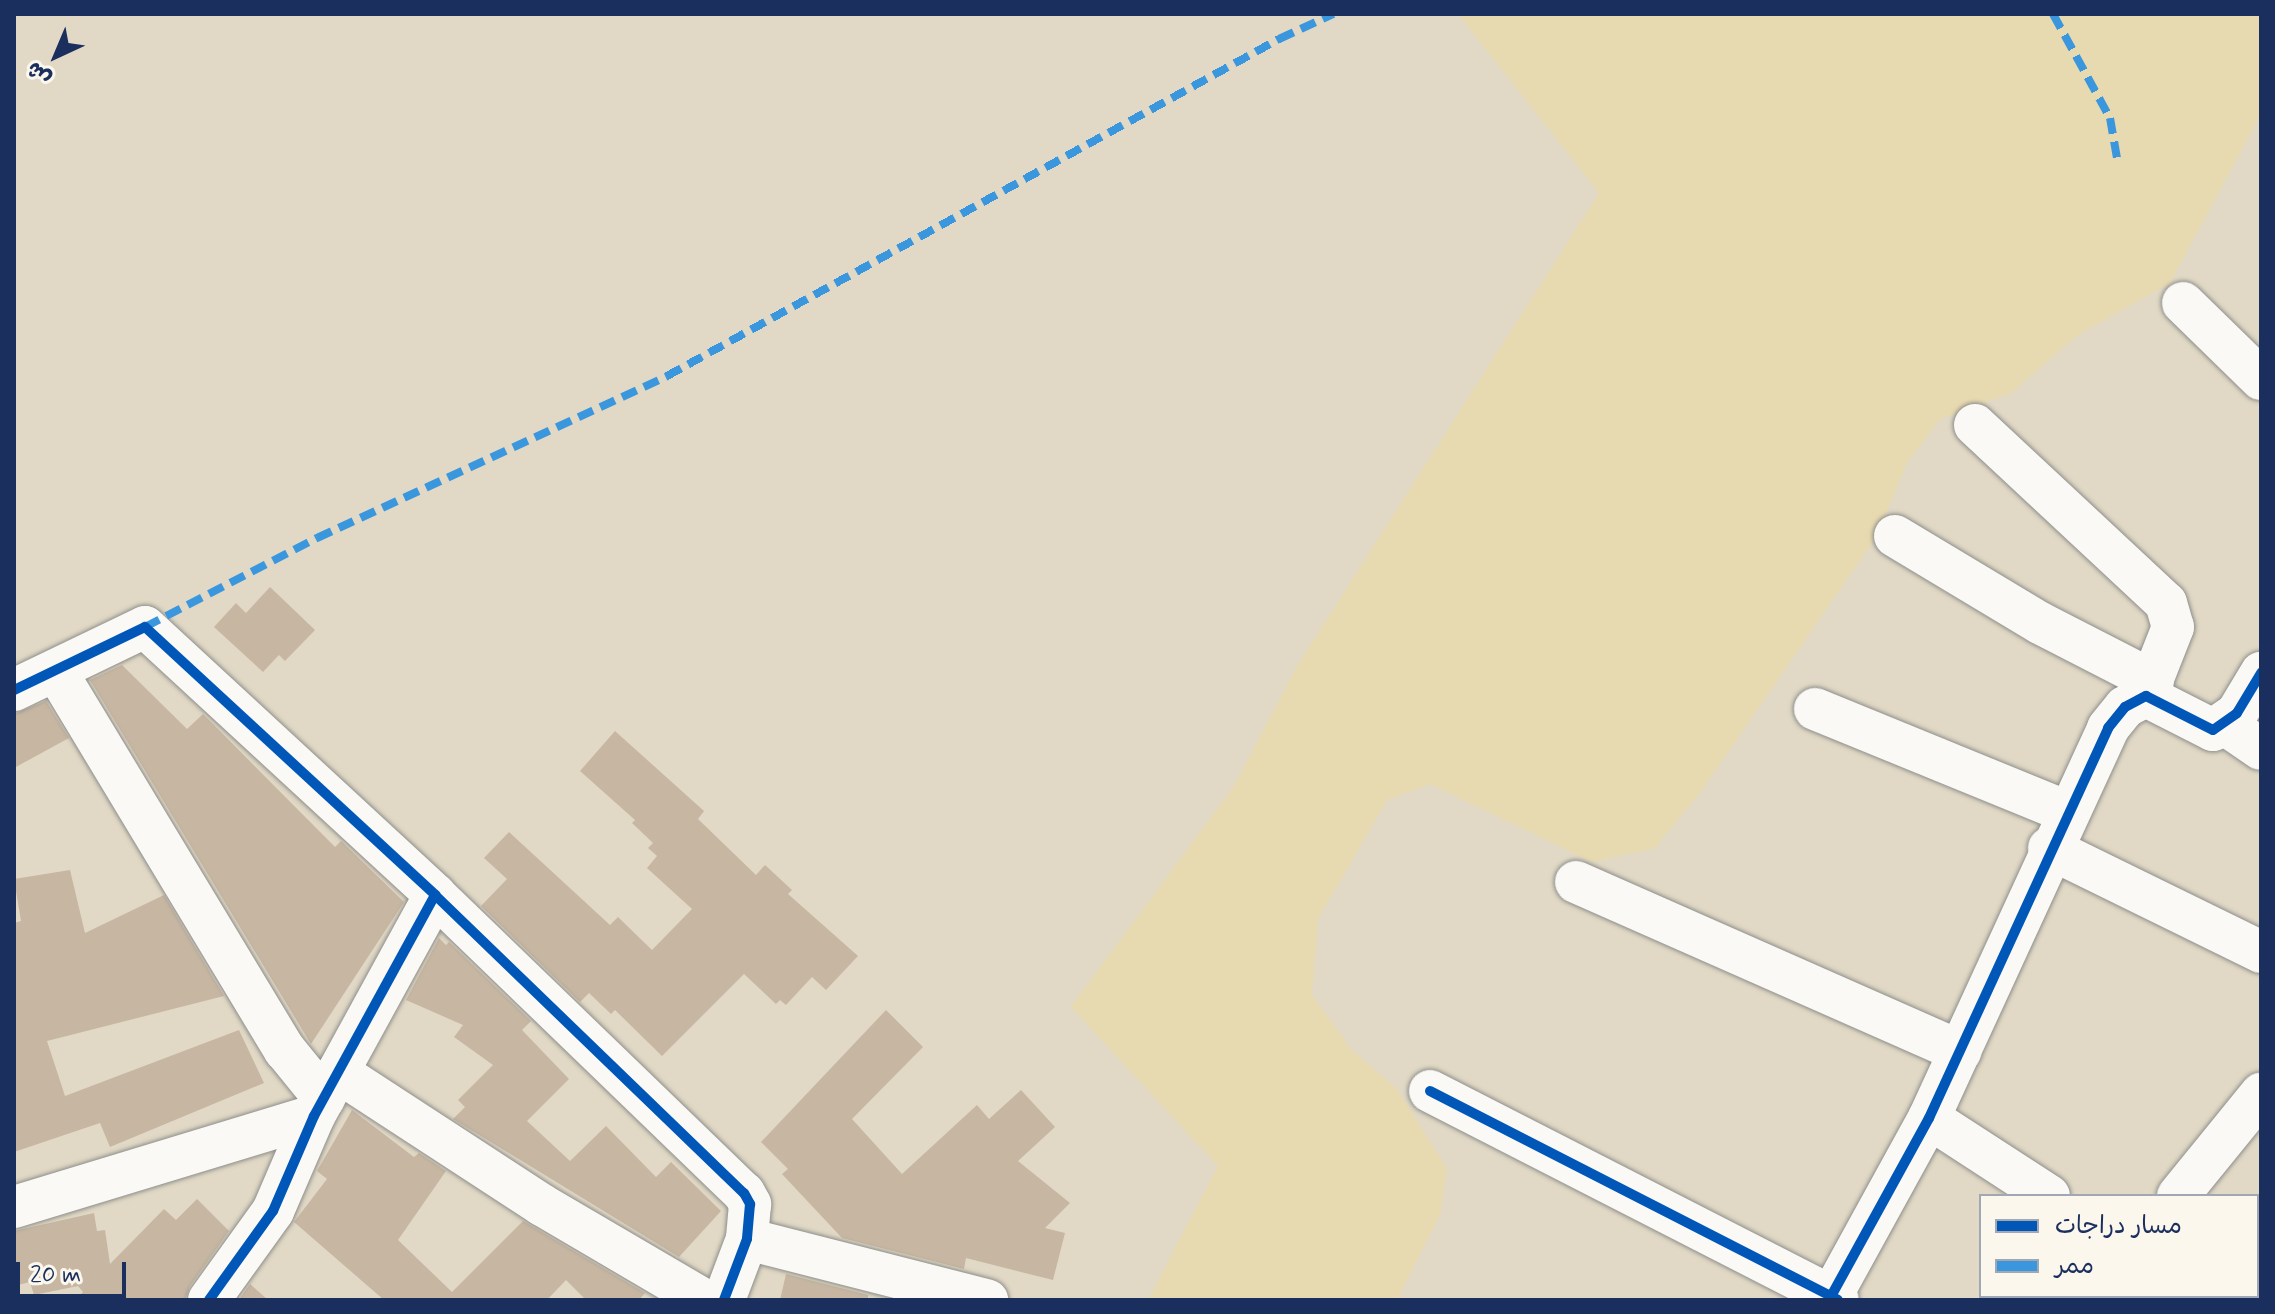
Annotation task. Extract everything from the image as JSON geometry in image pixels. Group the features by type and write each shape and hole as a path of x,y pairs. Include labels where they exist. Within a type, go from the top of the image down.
{"street":[{"path":"2183,303 2261,379"},
{"path":"1430,1091 1833,1299 1929,1118 2058,830 2108,728 2125,707 2150,689 2173,627 2166,603 1975,425"},
{"path":"1895,536 2150,689 2204,727 2226,725 2261,749"},
{"path":"14,690 145,627 435,895 744,1193 750,1204 747,1239 724,1300"},
{"path":"56,671 285,1050 325,1095 542,1205 704,1300"},
{"path":"2226,725 2261,673"},
{"path":"1815,709 2058,830 2261,952"},
{"path":"1576,882 1960,1051"},
{"path":"209,1300 273,1211 325,1095 435,895"},
{"path":"2180,1194 2261,1094"},
{"path":"14,1207 325,1095"},
{"path":"1929,1118 2046,1194"},
{"path":"747,1239 987,1300"}],"sand":[{"path":"1458,14 2261,14 2261,114 2170,283 2078,335 2011,393 1940,419 1907,463 1876,537 1702,790 1655,848 1592,862 1430,784 1387,800 1318,919 1312,995 1351,1049 1397,1089 1447,1169 1440,1215 1397,1300 1148,1300 1218,1166 1071,1007 1234,786 1297,666 1599,193"}],"building":[{"path":"270,587 315,630 285,661 279,655 263,672 214,627 236,603 246,613"},
{"path":"122,665 187,729 203,714 335,847 341,841 404,902 311,1044 90,680"},
{"path":"46,701 69,738 14,768 14,714"},
{"path":"615,731 704,811 698,819 756,875 765,865 792,890 788,894 858,956 826,990 812,977 786,1005 780,1000 776,1004 744,974 662,1056 615,1010 611,1014 589,993 580,1002 481,906 507,879 484,858 509,832 610,925 618,917 652,950 692,909 647,868 657,856 648,848 653,843 632,823 635,820 580,771"},
{"path":"70,870 85,933 164,895 224,996 47,1041 65,1096 239,1030 264,1083 110,1147 100,1123 14,1152 14,923 21,921 14,879"},
{"path":"439,938 446,945 449,942 531,1021 522,1030 569,1079 527,1121 570,1161 606,1126 656,1177 671,1162 721,1211 679,1257 453,1119 465,1107 458,1100 493,1065 454,1037 463,1025 406,1000"},
{"path":"886,1010 923,1047 852,1119 902,1174 977,1105 989,1119 1021,1090 1055,1127 1018,1161 1070,1203 1045,1228 1065,1233 1053,1280 966,1258 964,1269 842,1238 782,1174 788,1169 761,1142"},
{"path":"352,1110 414,1157 419,1153 446,1171 398,1240 452,1292 523,1221 645,1293 639,1300 586,1300 566,1280 547,1300 384,1300 294,1222 327,1179 317,1171"},
{"path":"197,1199 229,1231 190,1286 185,1300 75,1300 83,1292 78,1286 34,1295 30,1282 14,1286 14,1231 94,1213 97,1231 105,1230 110,1264 164,1209 176,1220"},
{"path":"786,1274 868,1295 868,1300 780,1300"},
{"path":"250,1284 268,1300 239,1300"}],"marked path":[{"path":"145,627 317,538 667,376 1279,39 1333,14"},
{"path":"2053,14 2110,118 2117,158"}],"cycle path":[{"path":"14,690 145,627 435,895 744,1193 750,1204 747,1239 724,1300"},
{"path":"1829,1300 1929,1118 2108,728 2125,707 2146,696 2213,730 2237,713 2261,673"},
{"path":"209,1300 273,1211 314,1116 435,895"},
{"path":"1430,1091 1838,1300"}]}
